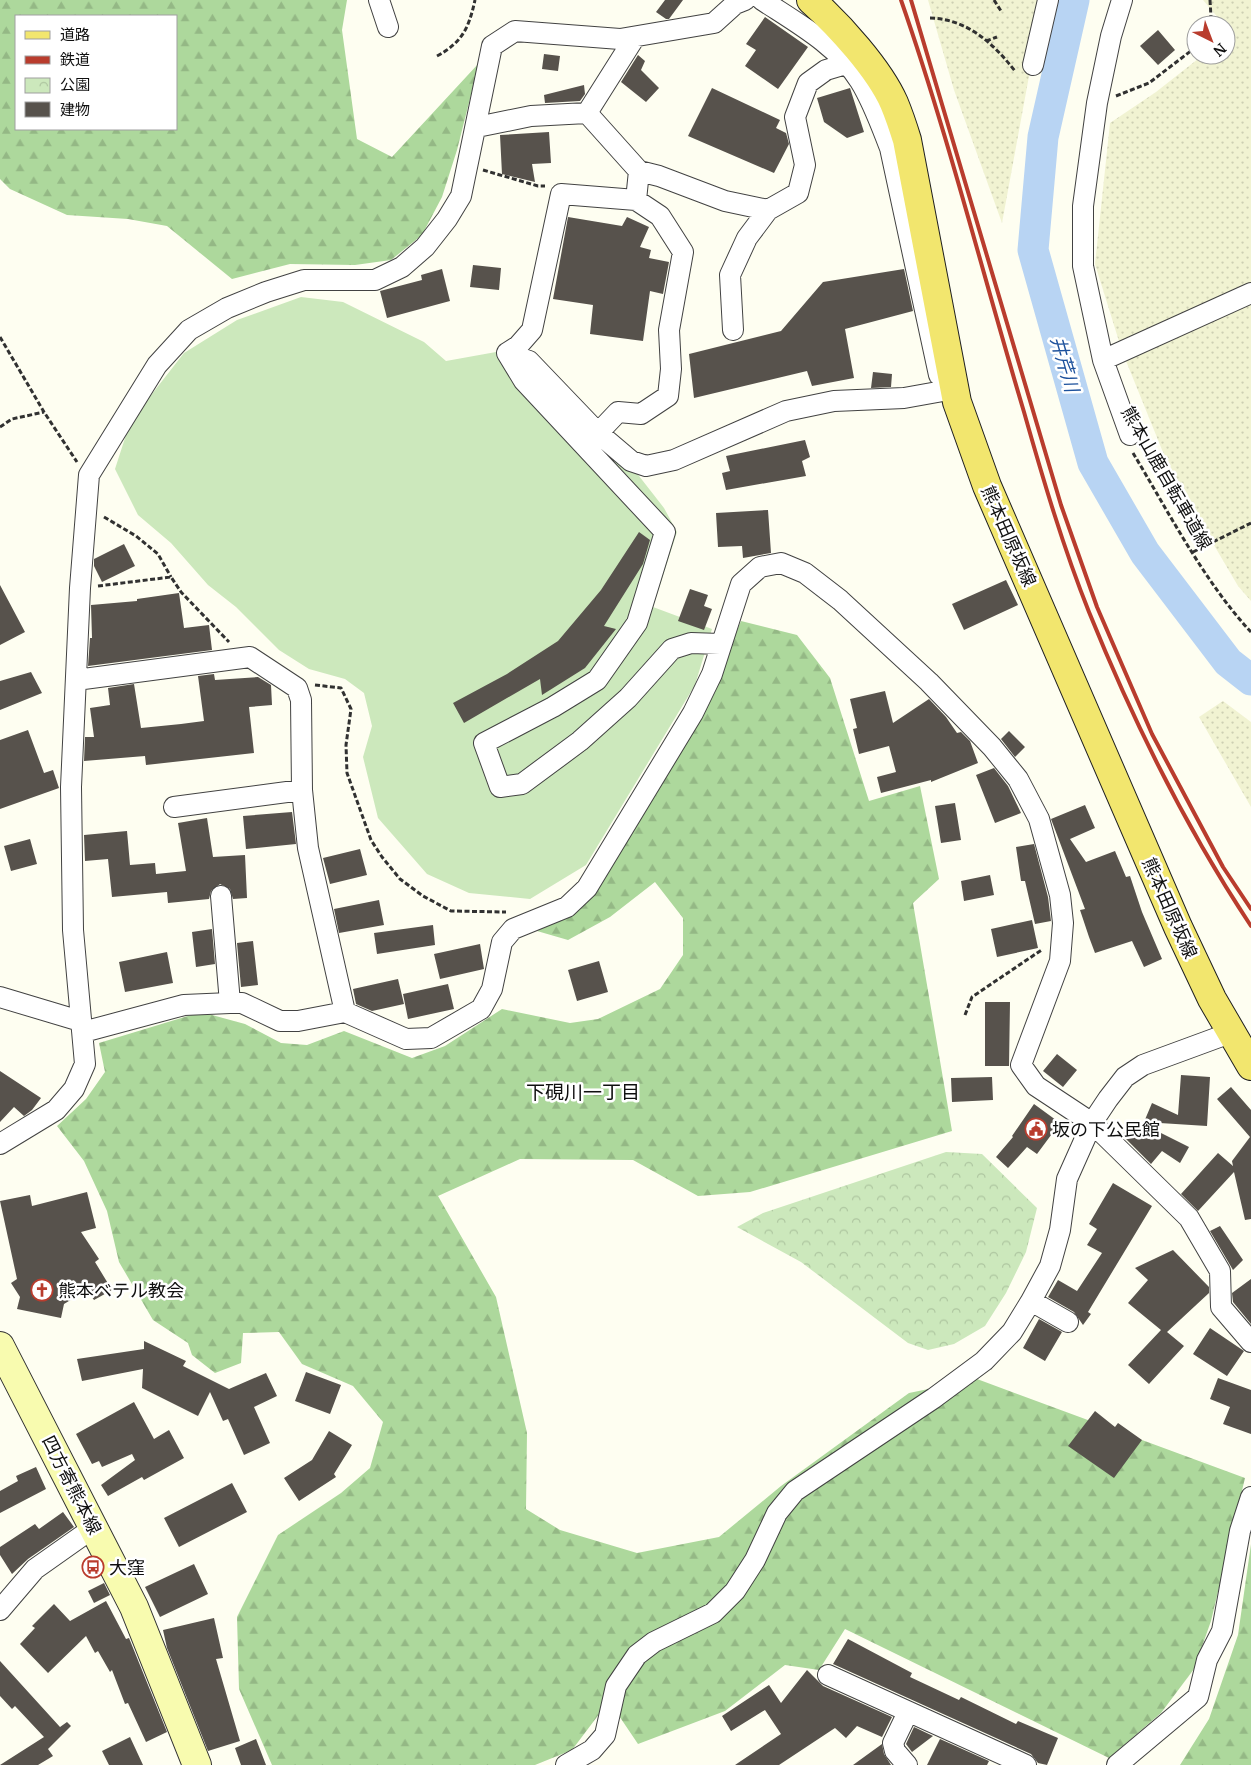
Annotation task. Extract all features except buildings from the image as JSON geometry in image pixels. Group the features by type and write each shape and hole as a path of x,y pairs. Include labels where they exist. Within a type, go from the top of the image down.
{"main road":[{"name":"熊本田原坂線","path":"811,0 843,32 870,65 893,101 907,140 957,402 984,477 1178,927 1230,1033 1251,1066"},
{"name":"四方寄熊本線","path":"0,1346 134,1608 197,1765"}],"street":[{"path":"379,0 388,28"},
{"path":"0,1144 56,1110 74,1089 85,1064 73,930 71,787 80,588 86,510 90,475 157,365 190,330 227,308 266,292 304,280 375,280 402,267 425,247 447,219 461,196 492,46 503,38 516,31 620,40 714,23 735,4 745,0"},
{"path":"762,0 809,31 837,54 859,80 877,114 890,148 943,391 954,430"},
{"path":"1033,65 1048,0"},
{"path":"1122,0 1111,36 1097,103 1083,206 1083,266 1103,360 1130,442"},
{"path":"587,113 636,37"},
{"path":"733,330 730,275 747,238 768,210 798,192 805,165 795,118 808,83 826,70 846,64"},
{"path":"476,127 531,116 587,113"},
{"path":"587,113 639,171 659,176 725,201 768,210"},
{"path":"636,200 639,171"},
{"path":"507,353 518,346 532,330 562,194 636,200 660,216 683,252 669,330 671,369 668,396 641,414 618,412 598,433"},
{"path":"1103,360 1251,292"},
{"path":"507,353 529,361 598,433 631,461 646,466 674,460 786,411 834,401 904,398 943,391"},
{"path":"507,353 524,381 665,532 637,623 597,680 553,707 484,743 500,787 522,784 580,741 628,698 672,649 691,643 720,644"},
{"path":"0,997 81,1026 184,1005 242,1003 280,1021 345,1012 406,1039 431,1038 481,1009 492,989 502,942 513,929 567,907 587,888 693,713 712,674 720,644 741,584 760,567 781,563 805,573 840,600 929,682 992,747 1018,779 1040,819 1060,895 1062,936 1060,961 1021,1065 1036,1086 1092,1123 1189,1218 1220,1271 1221,1307 1251,1342"},
{"path":"76,680 250,657 297,688 301,700 302,790 308,848 345,1012"},
{"path":"174,807 302,790"},
{"path":"221,896 230,1003"},
{"path":"566,1765 592,1750 605,1735 616,1686 637,1655 654,1642 713,1613 735,1591 755,1560 777,1513 794,1490 934,1398 984,1361 1012,1332 1050,1266 1060,1230 1067,1179 1092,1123 1125,1077 1143,1064 1230,1033"},
{"path":"1031,1300 1068,1322"},
{"path":"1117,1765 1198,1697 1207,1660 1222,1631 1240,1531 1251,1497"},
{"path":"0,1610 35,1570 93,1528"},
{"path":"828,1675 1006,1761 1026,1765"},
{"path":"907,1765 895,1751 893,1743 908,1712"}],"path":[{"path":"438,56 452,48 461,38 471,19 475,0"},
{"path":"994,0 1001,11"},
{"path":"1210,0 1212,15"},
{"path":"930,18 945,19 967,26 1005,59 1019,77 1025,62 1033,65"},
{"path":"986,41 997,37"},
{"path":"1097,103 1149,83 1186,55"},
{"path":"468,166 538,186"},
{"path":"0,337 44,412 80,467 90,475"},
{"path":"0,427 12,419 44,412"},
{"name":"熊本山鹿自転車道線","path":"1130,442 1193,552 1240,620 1251,632"},
{"path":"86,510 111,519 158,554 181,592 232,645 250,657"},
{"path":"1193,552 1251,523"},
{"path":"80,588 171,577"},
{"path":"297,688 318,684 341,688 351,709 346,745 347,773 371,840 382,857 400,878 423,896 451,911 523,914 531,921"},
{"path":"965,1015 972,997 1062,936"}],"green space":[{"path":"0,0 347,0 342,30 357,139 392,157 479,63 457,150 442,197 422,235 391,260 355,265 290,264 232,279 167,226 128,219 67,215 10,189 0,179"},
{"path":"928,0 1043,0 1002,223 954,90"},
{"path":"1203,0 1251,0 1251,601 1238,586 1171,472 1122,351 1095,264 1110,123 1156,92 1190,65 1236,65 1236,15 1216,15"},
{"path":"301,297 343,302 424,342 446,361 496,352 534,357 625,458 664,508 677,532 653,607 712,629 695,685 586,865 530,899 469,893 427,874 378,818 363,757 372,726 364,693 345,679 309,669 279,650 236,607 208,585 171,543 138,515 115,469 126,435 148,399 184,353 237,320"},
{"path":"741,621 797,635 830,678 869,801 920,786 939,879 913,903 952,1131 750,1192 698,1196 633,1160 520,1159 438,1196 496,1297 527,1433 526,1509 560,1530 637,1553 719,1537 781,1486 909,1393 977,1379 1245,1478 1211,1621 1194,1669 1161,1713 1109,1758 845,1629 819,1670 785,1665 725,1711 638,1744 609,1701 572,1750 535,1765 272,1765 239,1689 237,1617 278,1535 341,1493 370,1468 383,1422 353,1386 302,1364 279,1332 243,1333 241,1363 215,1373 192,1355 188,1343 153,1320 119,1262 107,1211 84,1161 57,1126 86,1099 105,1072 99,1043 201,1012 245,1024 281,1043 307,1045 344,1031 412,1058 445,1046 502,1009 570,1023 598,1019 660,989 683,955 683,918 655,882 610,917 568,940 537,931 565,916 701,713"},
{"path":"1223,701 1251,722 1251,807 1199,717"},
{"path":"946,1152 982,1154 1037,1208 1026,1252 1006,1293 985,1326 954,1344 928,1350 908,1343 801,1262 737,1227 763,1213"},
{"path":"1251,1544 1251,1765 1180,1765 1209,1719 1238,1635"}],"waterway":[{"name":"井芹川","path":"1074,0 1043,137 1033,250 1093,463 1145,553 1228,662 1251,680"}],"railway":[{"path":"901,0 950,154 1046,488 1089,612 1142,733 1162,773 1204,851 1251,926"},
{"path":"911,0 1061,505 1097,607 1152,734 1223,867 1251,909"}],"place":[{"name":"坂の下公民館","path":"1036,1129"},
{"name":"熊本ベテル教会","path":"42,1290"},
{"name":"大窪","path":"93,1567"}],"district":[{"name":"下硯川一丁目","path":"583,1092"}]}
